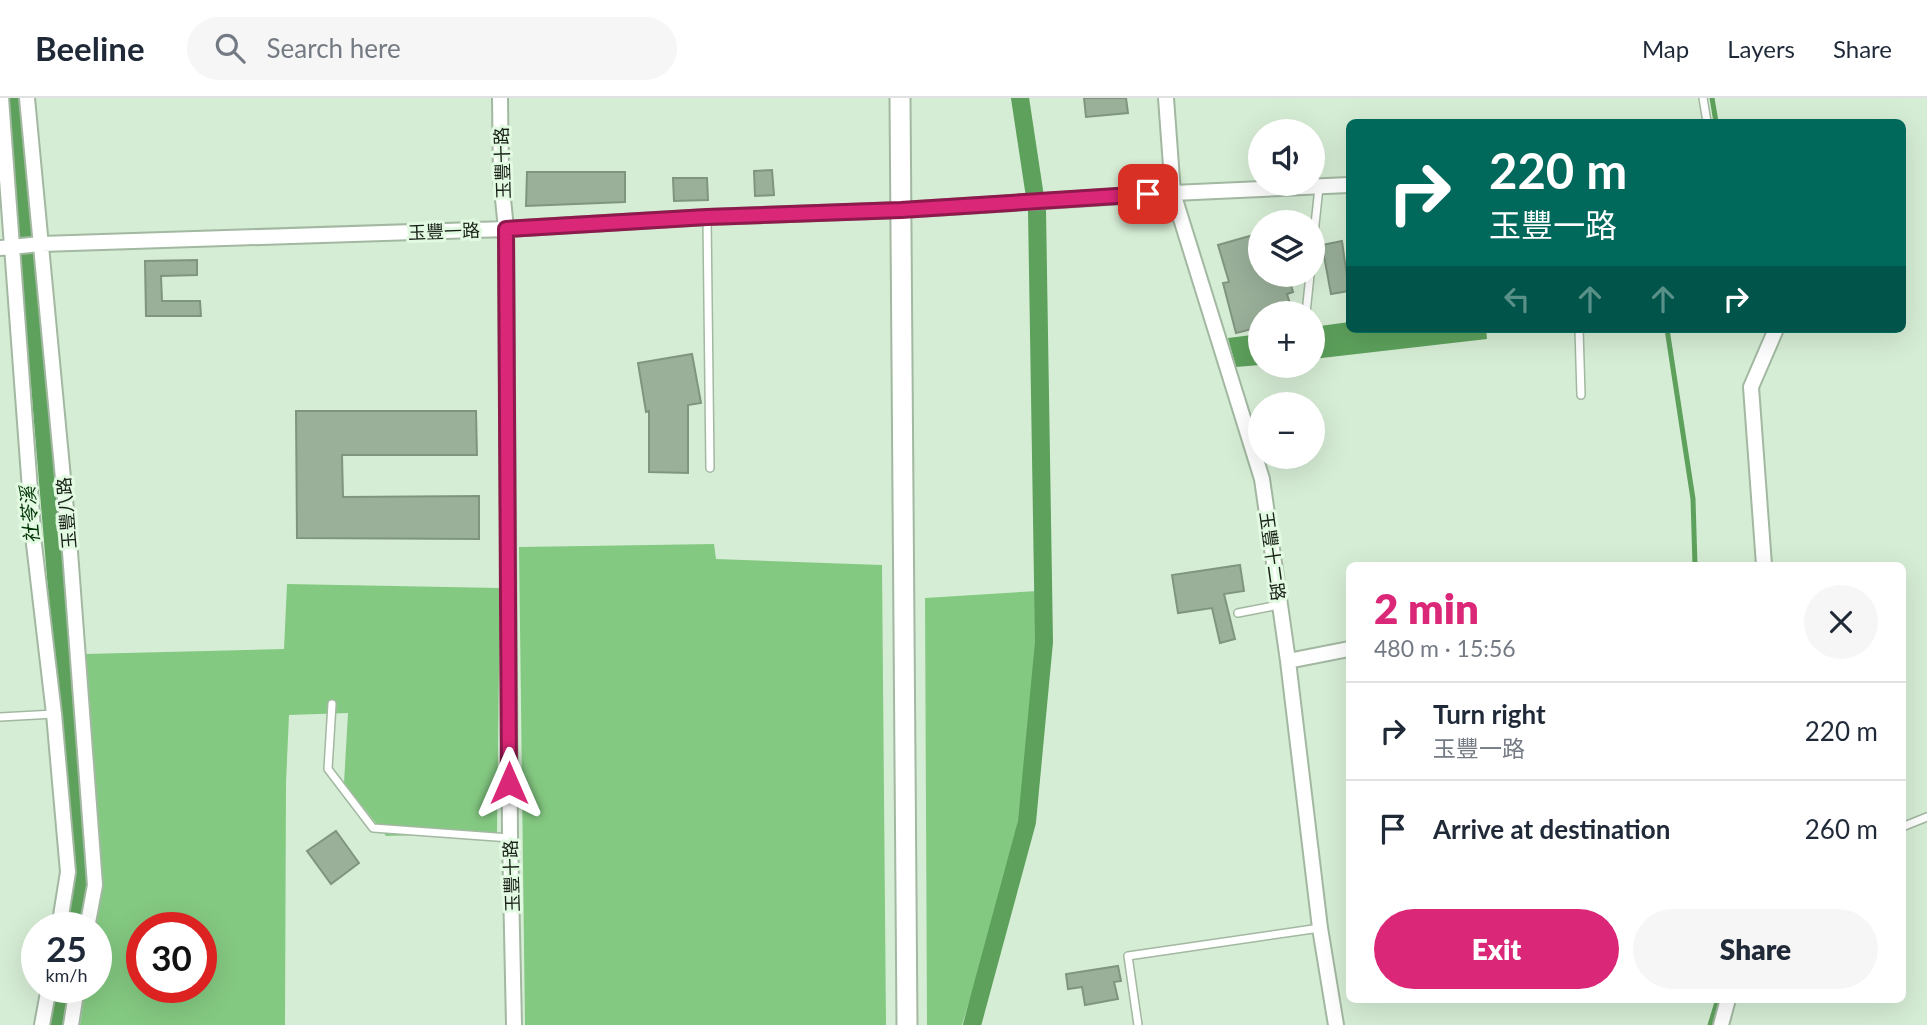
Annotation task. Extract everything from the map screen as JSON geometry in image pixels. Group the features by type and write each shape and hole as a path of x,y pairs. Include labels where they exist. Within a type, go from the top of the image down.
{"main road":[{"path":"900,98 907,1025"}],"street":[{"path":"1,98 34,544 54,714 68,872 62,912"},
{"name":"玉豐八路","path":"27,98 37,245 70,552 95,885 91,912"},
{"name":"玉豐十路","path":"500,98 501,179 506,229 510,838 514,1025"},
{"name":"玉豐十二路","path":"1166,98 1173,193 1262,479 1288,662 1320,928 1336,1025"},
{"name":"玉豐一路","path":"1325,186 1346,185"},
{"name":"玉豐一路","path":"10,247 506,229 1248,189"},
{"path":"1765,562 1751,387 1774,333"},
{"path":"1288,662 1346,650"},
{"path":"42,1025 45,1003"},
{"path":"71,1025 74,1003"},
{"path":"1721,1025 1727,1003"}],"lane":[{"path":"1703,98 1706,119"},
{"path":"707,217 710,468"},
{"path":"1579,333 1581,395"},
{"path":"1238,613 1280,605"},
{"path":"331,704 328,769 373,828 510,838"},
{"path":"0,717 54,714"},
{"path":"1906,825 1927,817"},
{"path":"1138,1025 1128,956 1320,928"}],"shaded area":[{"path":"1346,322 1346,333 1486,333 1487,339 1325,358 1325,325"},
{"path":"1248,336 1248,366 1236,367 1228,338"},
{"path":"714,544 716,559 882,565 886,1025 525,1025 519,547"},
{"path":"287,584 500,588 497,833 386,836 344,783 348,713 289,715 286,783 285,1025 80,1025 83,1003 112,1003 112,912 98,912 102,885 85,654 284,649"},
{"path":"1038,591 1037,648 1019,837 962,1025 927,1025 925,598"}],"building":[{"path":"1084,98 1126,98 1128,113 1086,117"},
{"path":"772,170 774,195 755,196 754,171"},
{"path":"527,172 625,172 625,202 526,206"},
{"path":"673,178 707,178 708,200 674,201"},
{"path":"1248,236 1248,287 1292,287 1293,292 1287,294 1289,301 1248,301 1248,330 1236,333 1223,283 1229,282 1218,245"},
{"path":"1342,241 1346,292 1331,294 1325,244"},
{"path":"197,260 197,275 161,276 162,301 200,301 201,316 146,316 145,261"},
{"path":"692,354 701,403 688,405 688,473 649,472 649,411 646,412 638,363"},
{"path":"296,411 476,411 477,455 342,455 343,497 479,496 479,539 297,538"},
{"path":"1240,565 1244,591 1224,594 1235,639 1220,643 1212,608 1178,613 1172,575"},
{"path":"336,831 359,863 331,884 307,851"},
{"path":"1118,966 1121,981 1114,982 1118,999 1085,1005 1082,987 1068,989 1066,974"}],"waterway":[{"name":"社苓溪","path":"16,98 81,876 75,912"},
{"path":"972,1025 1027,822 1044,642 1037,210 1020,98"},
{"path":"1712,98 1716,119"},
{"path":"1668,333 1693,499 1695,562"},
{"name":"社苓溪","path":"57,1025 60,1003"},
{"path":"1710,1025 1717,1003"}],"route":[{"path":"509,783 506,229 707,217 901,210 1148,194"}]}
